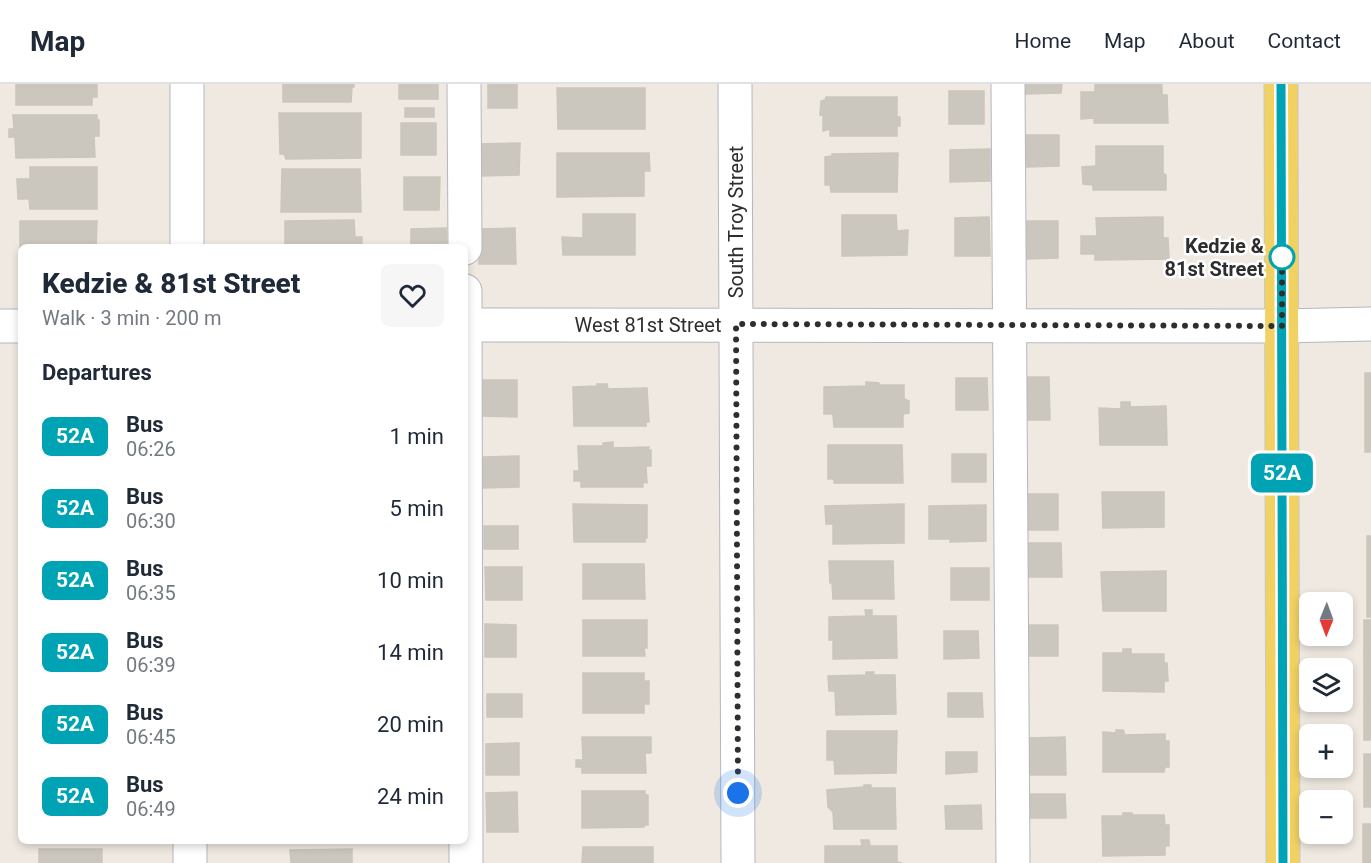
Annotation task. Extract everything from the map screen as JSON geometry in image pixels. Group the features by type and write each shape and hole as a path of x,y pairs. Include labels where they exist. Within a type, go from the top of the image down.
{"main road":[{"path":"1281,84 1283,863"}],"street":[{"path":"187,84 187,244"},
{"path":"464,84 465,244"},
{"name":"South Troy Street","path":"735,84 738,863"},
{"path":"1008,84 1013,863"},
{"name":"West 81st Street","path":"468,325 1282,326 1371,324"},
{"path":"0,326 18,326"},
{"path":"190,844 190,863"},
{"path":"466,844 466,863"}],"building":[{"path":"16,84 97,84 97,97 92,97 92,105 16,105"},
{"path":"283,84 354,84 354,87 352,87 351,102 283,102"},
{"path":"399,84 438,84 438,99 399,99"},
{"path":"488,84 517,84 517,108 488,108"},
{"path":"1024,84 1062,84 1061,93 1025,94"},
{"path":"1095,84 1162,84 1162,95 1167,95 1168,123 1094,123 1094,118 1081,119 1081,92 1095,92"},
{"path":"557,88 645,88 645,129 558,129"},
{"path":"949,91 984,91 984,124 949,124"},
{"path":"826,97 897,97 897,117 900,117 900,126 897,126 897,136 830,136 830,129 823,131 823,115 820,115 821,101"},
{"path":"405,108 434,108 434,117 405,117"},
{"path":"279,113 361,113 361,158 286,159 284,154 280,154"},
{"path":"13,115 97,115 99,136 94,136 95,157 16,158 15,137 9,137 9,129 14,129"},
{"path":"401,123 436,123 436,155 401,155"},
{"path":"1026,135 1059,135 1059,166 1027,167"},
{"path":"520,143 519,175 480,176 480,144"},
{"path":"1096,146 1163,146 1163,173 1166,175 1166,190 1093,190 1093,185 1083,184 1082,167 1096,166"},
{"path":"990,149 990,181 950,182 950,150"},
{"path":"557,153 649,153 650,171 644,171 644,196 557,197"},
{"path":"898,153 897,192 831,192 830,185 825,185 825,157 832,156 832,154"},
{"path":"30,167 97,167 97,209 30,209 29,199 18,199 17,179 30,179"},
{"path":"282,169 360,169 361,212 281,212"},
{"path":"404,177 440,177 439,210 404,210"},
{"path":"583,214 635,214 635,255 563,255 562,237 583,238"},
{"path":"842,215 896,215 897,231 908,230 907,255 842,256"},
{"path":"989,217 990,256 955,256 955,218"},
{"path":"1163,217 1163,238 1168,238 1169,259 1095,260 1095,254 1081,254 1081,236 1097,236 1096,218"},
{"path":"354,220 355,237 362,237 362,244 285,244 285,221"},
{"path":"20,221 97,221 96,244 20,244"},
{"path":"1024,221 1058,221 1058,258 1024,259"},
{"path":"446,228 447,244 411,244 411,229"},
{"path":"515,228 516,264 479,264 480,229"},
{"path":"1365,373 1371,373 1371,452 1365,452"},
{"path":"1025,377 1049,377 1050,420 1025,420"},
{"path":"956,378 987,378 988,410 956,410"},
{"path":"483,380 517,380 517,417 483,416"},
{"path":"866,382 879,383 879,385 904,385 904,399 909,401 909,413 903,414 903,427 834,427 833,414 824,414 824,387 866,386"},
{"path":"597,384 607,384 608,389 647,388 649,422 646,422 646,426 574,426 573,387 597,386"},
{"path":"1121,402 1130,402 1130,407 1166,406 1167,445 1100,445 1099,408 1121,409"},
{"path":"613,442 613,448 649,447 651,466 646,466 647,483 643,482 643,487 581,487 581,481 574,481 574,471 579,471 578,446 603,446 603,443"},
{"path":"828,445 902,445 903,483 834,483 834,479 828,479"},
{"path":"952,454 986,454 986,482 952,482"},
{"path":"519,456 519,487 483,488 483,457"},
{"path":"1102,492 1164,492 1164,527 1103,528"},
{"path":"1025,494 1058,494 1058,530 1026,530"},
{"path":"573,504 647,505 647,538 645,542 574,542"},
{"path":"904,504 904,543 833,544 833,524 826,524 825,506"},
{"path":"986,505 986,541 950,542 950,539 929,539 929,506"},
{"path":"484,526 518,526 518,549 484,549"},
{"path":"1367,536 1371,536 1371,617 1367,617"},
{"path":"1027,543 1061,543 1062,577 1028,577"},
{"path":"829,561 893,561 894,599 833,599"},
{"path":"583,564 644,564 645,599 583,599"},
{"path":"485,567 522,567 522,600 486,600"},
{"path":"951,568 989,568 989,600 951,600"},
{"path":"1166,571 1166,611 1103,611 1101,572"},
{"path":"865,610 872,610 872,616 896,616 897,658 833,659 833,640 829,640 829,617 866,616"},
{"path":"583,620 647,620 645,656 583,656"},
{"path":"1364,620 1371,620 1371,655 1364,655"},
{"path":"485,624 516,625 516,657 485,657"},
{"path":"1026,625 1058,625 1058,656 1026,656"},
{"path":"944,631 978,631 979,658 944,659"},
{"path":"1123,649 1131,649 1131,654 1164,654 1168,681 1164,681 1164,692 1103,691 1103,653 1123,653"},
{"path":"1364,655 1371,655 1371,699 1364,699"},
{"path":"866,672 874,672 873,675 895,675 896,714 836,715 835,691 829,691 828,676 866,675"},
{"path":"583,673 644,673 644,681 649,681 649,704 644,704 644,713 583,713"},
{"path":"948,693 982,693 983,717 948,717"},
{"path":"487,694 522,694 522,717 487,717"},
{"path":"1364,699 1371,699 1371,740 1364,740"},
{"path":"1116,730 1123,730 1125,735 1165,734 1165,741 1169,741 1169,767 1165,767 1164,772 1103,772 1103,732 1116,733"},
{"path":"827,731 897,731 896,773 835,774 834,760 827,760"},
{"path":"582,737 651,737 651,753 645,753 646,773 582,773 582,767 576,767 576,760 583,760"},
{"path":"1065,737 1066,775 1030,775 1029,738"},
{"path":"519,743 519,775 486,775 486,744"},
{"path":"946,752 977,752 977,772 946,774"},
{"path":"1364,754 1371,754 1371,807 1364,807"},
{"path":"864,785 871,785 871,788 895,788 896,829 834,829 833,812 828,807 827,790 864,787"},
{"path":"582,791 645,791 645,795 648,795 648,825 644,827 582,828"},
{"path":"517,792 518,832 487,832 486,793"},
{"path":"1031,794 1065,794 1066,818 1030,818"},
{"path":"981,805 982,829 946,829 945,806"},
{"path":"1123,813 1164,815 1165,825 1169,825 1169,846 1165,846 1165,855 1103,856 1102,816 1123,816"},
{"path":"1363,824 1371,824 1371,863 1363,863"},
{"path":"861,840 869,840 870,846 897,846 897,862 902,863 825,863 825,846 862,846"},
{"path":"583,847 653,847 653,863 582,863"},
{"path":"39,849 102,849 102,863 39,863"},
{"path":"352,849 352,863 291,863 290,850"}],"bus line":[{"name":"52A","path":"1281,84 1283,863"}],"place":[{"name":"Kedzie & 81st Street","path":"1282,257"}],"route":[{"path":"738,793 736,324 1282,326 1282,251 1282,257"}]}
